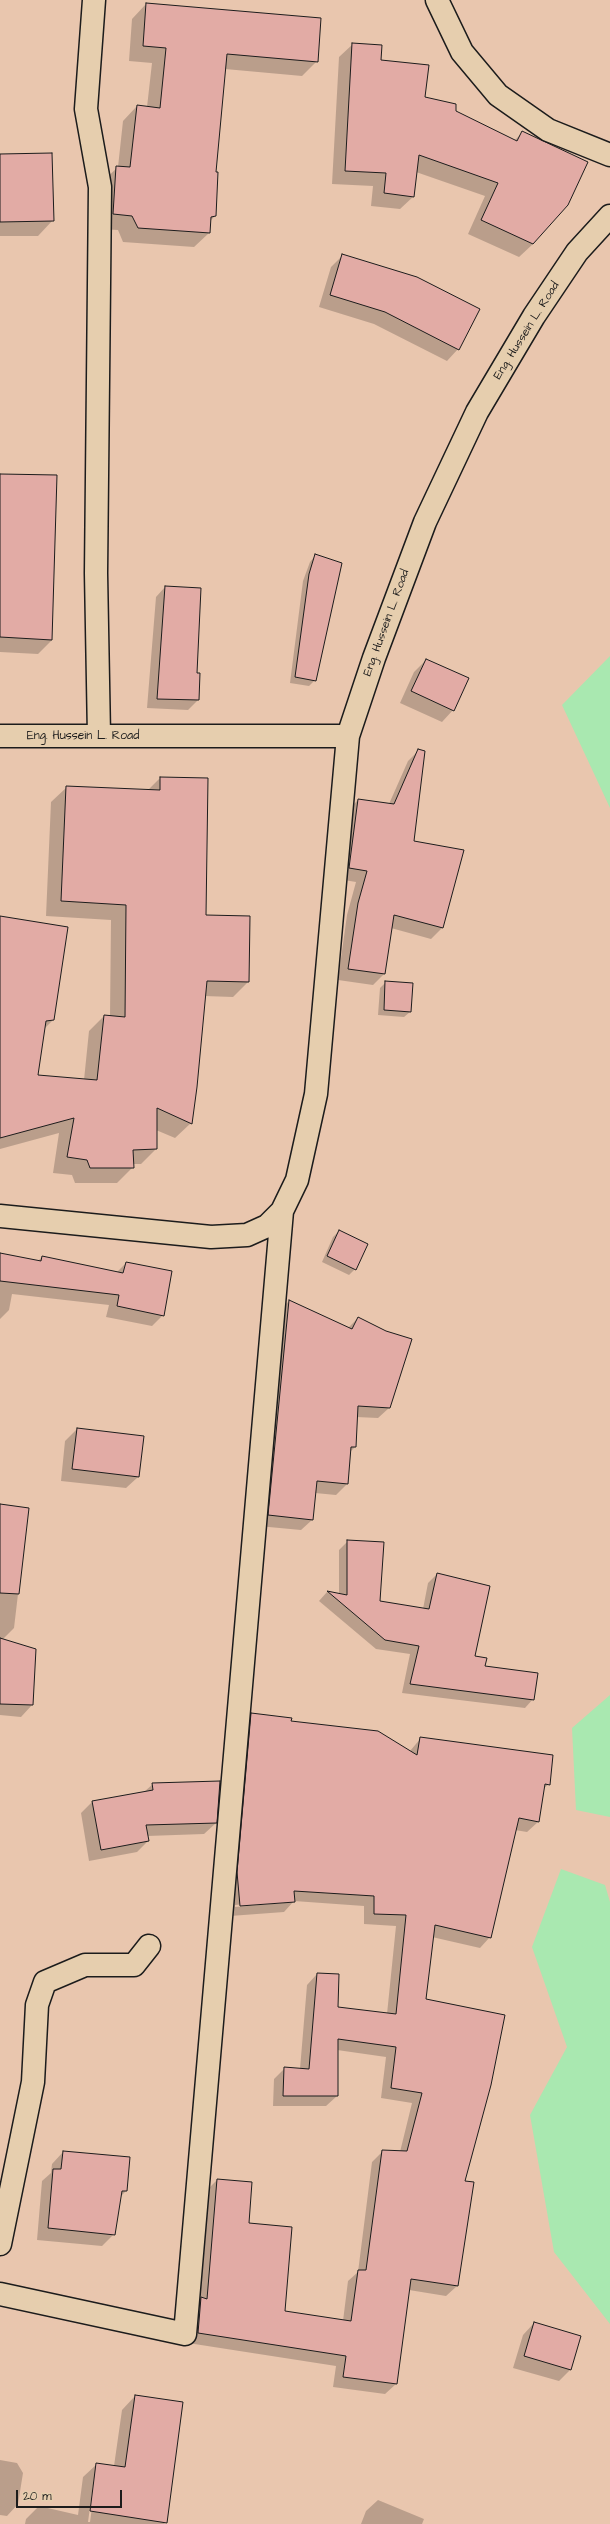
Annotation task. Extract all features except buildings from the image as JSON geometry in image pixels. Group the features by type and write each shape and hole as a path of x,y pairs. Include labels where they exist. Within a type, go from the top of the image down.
{"street":[{"path":"94,0 86,109 100,187 96,574 99,736"},
{"path":"437,0 462,52 498,95 548,130 610,155"},
{"name":"Eng. Hussein L. Road","path":"0,736 348,736 374,658 425,522 478,412 534,316 578,252 610,216"},
{"path":"0,1216 212,1237 247,1235 267,1226 282,1211 297,1180 316,1094 348,736"},
{"path":"0,2294 186,2334 282,1211"},
{"path":"0,2244 33,2082 37,2005 45,1982 85,1965 134,1965 149,1946"}],"green space":[{"path":"610,656 610,808 562,705"},
{"path":"610,1695 610,1817 576,1810 572,1728"},
{"path":"561,1869 605,1885 610,1902 610,2324 554,2252 530,2115 567,2047 532,1947"}]}
